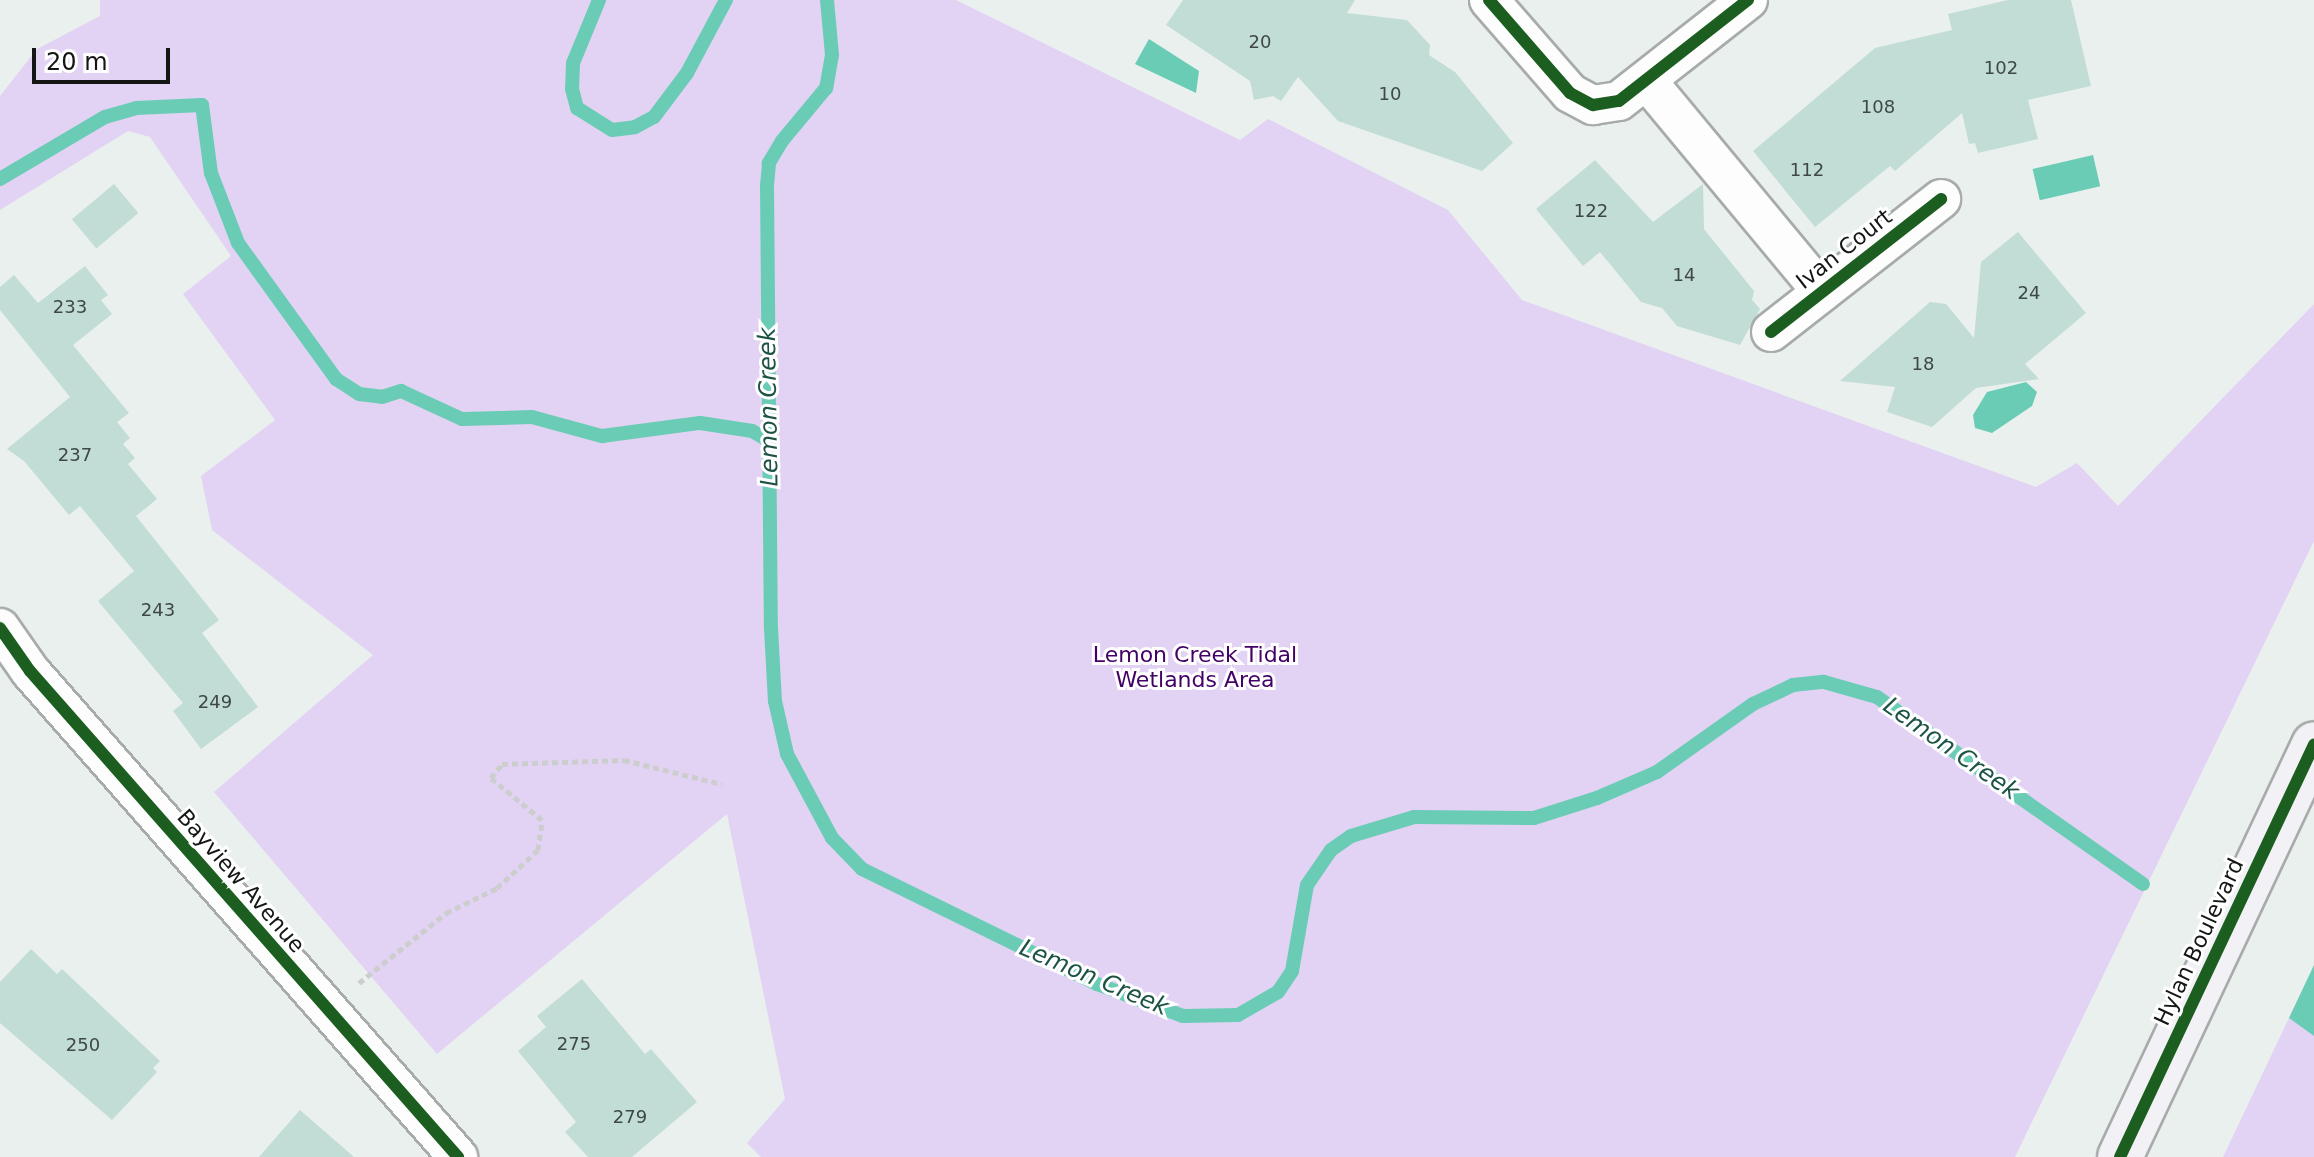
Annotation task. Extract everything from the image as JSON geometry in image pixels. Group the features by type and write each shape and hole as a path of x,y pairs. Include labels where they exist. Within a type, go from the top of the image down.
{"main road":[{"name":"Hylan Boulevard","path":"2128,1140 2311,750"}],"street":[{"path":"1489,0 1570,93 1593,105 1619,101 1748,0"},
{"name":"Ivan Court","path":"1647,81 1822,292"},
{"name":"Ivan Court","path":"1771,332 1941,199"},
{"name":"Bayview Avenue","path":"0,628 30,671 458,1157"}],"path":[{"path":"325,1007 446,913 497,888 538,850 542,820 491,778 502,764 624,760 722,784"}],"green space":[{"name":"Lemon Creek Tidal Wetlands Area","path":"100,0 956,0 1240,140 1268,119 1448,210 1522,300 2036,487 2077,463 2118,506 2314,304 2314,541 2015,1157 761,1157 747,1143 785,1099 727,814 437,1054 214,792 373,655 212,530 201,476 275,420 183,294 231,256 150,137 128,131 0,210 0,96 37,49 100,16"},
{"path":"2314,966 2314,1157 2223,1157 2289,1018"}],"shaded area":[{"path":"1149,39 1199,71 1196,93 1135,64"},
{"path":"2093,155 2100,186 2040,200 2033,169"},
{"path":"2026,382 2037,392 2032,406 1992,433 1975,428 1973,415 1987,392"},
{"path":"2314,965 2314,1036 2289,1018"}],"building":[{"path":"1183,0 1355,0 1347,13 1407,20 1430,45 1429,55 1455,72 1513,143 1482,171 1338,121 1298,77 1281,101 1273,96 1254,100 1250,81 1166,25"},
{"path":"2008,0 2071,0 2091,86 2028,100 2038,139 1978,153 1975,143 1969,144 1962,113 1895,171 1890,166 1815,227 1753,151 1875,48 1952,30 1948,14"},
{"path":"1595,160 1653,222 1703,184 1704,229 1754,291 1752,300 1760,309 1740,345 1677,326 1662,308 1641,302 1600,252 1583,266 1536,209"},
{"path":"114,184 138,213 96,248 72,219"},
{"path":"2018,232 2086,313 2025,364 2039,379 1976,388 1932,427 1887,412 1895,387 1840,381 1930,302 1946,304 1974,338 1981,262"},
{"path":"85,266 108,295 101,300 112,314 73,345 129,413 117,422 130,438 123,444 135,458 128,464 157,499 136,516 219,620 202,633 258,707 201,749 173,711 183,703 98,601 134,571 80,506 69,515 24,461 7,449 70,397 0,310 0,287 14,275 38,303"},
{"path":"31,949 57,974 62,969 160,1061 153,1068 157,1072 112,1120 0,1023 0,982"},
{"path":"582,979 645,1054 651,1049 697,1102 632,1157 588,1157 565,1132 576,1122 518,1051 546,1027 537,1016"},
{"path":"300,1110 354,1157 259,1157"}],"waterway":[{"name":"Lemon Creek","path":"599,0 573,63 572,89 577,108 612,130 635,127 654,117 687,73 726,0"},
{"name":"Lemon Creek","path":"827,0 832,55 826,88 782,141 769,163 767,185 771,628 775,701 787,754 832,838 862,869 1097,984 1183,1016 1238,1015 1278,992 1292,971 1307,885 1331,850 1351,836 1414,817 1534,818 1597,798 1657,772 1753,704 1793,685 1824,682 1877,697 2143,884"},
{"path":"0,179 105,117 136,108 202,105 211,173 238,243 336,379 359,394 382,397 401,391 462,419 532,417 602,436 700,423 752,431 769,441"}],"cycle path":[{"path":"1489,0 1570,93 1593,105 1619,101 1748,0"},
{"path":"1771,332 1941,199"},
{"path":"0,628 30,671 458,1157"},
{"path":"2120,1157 2314,744"}]}
